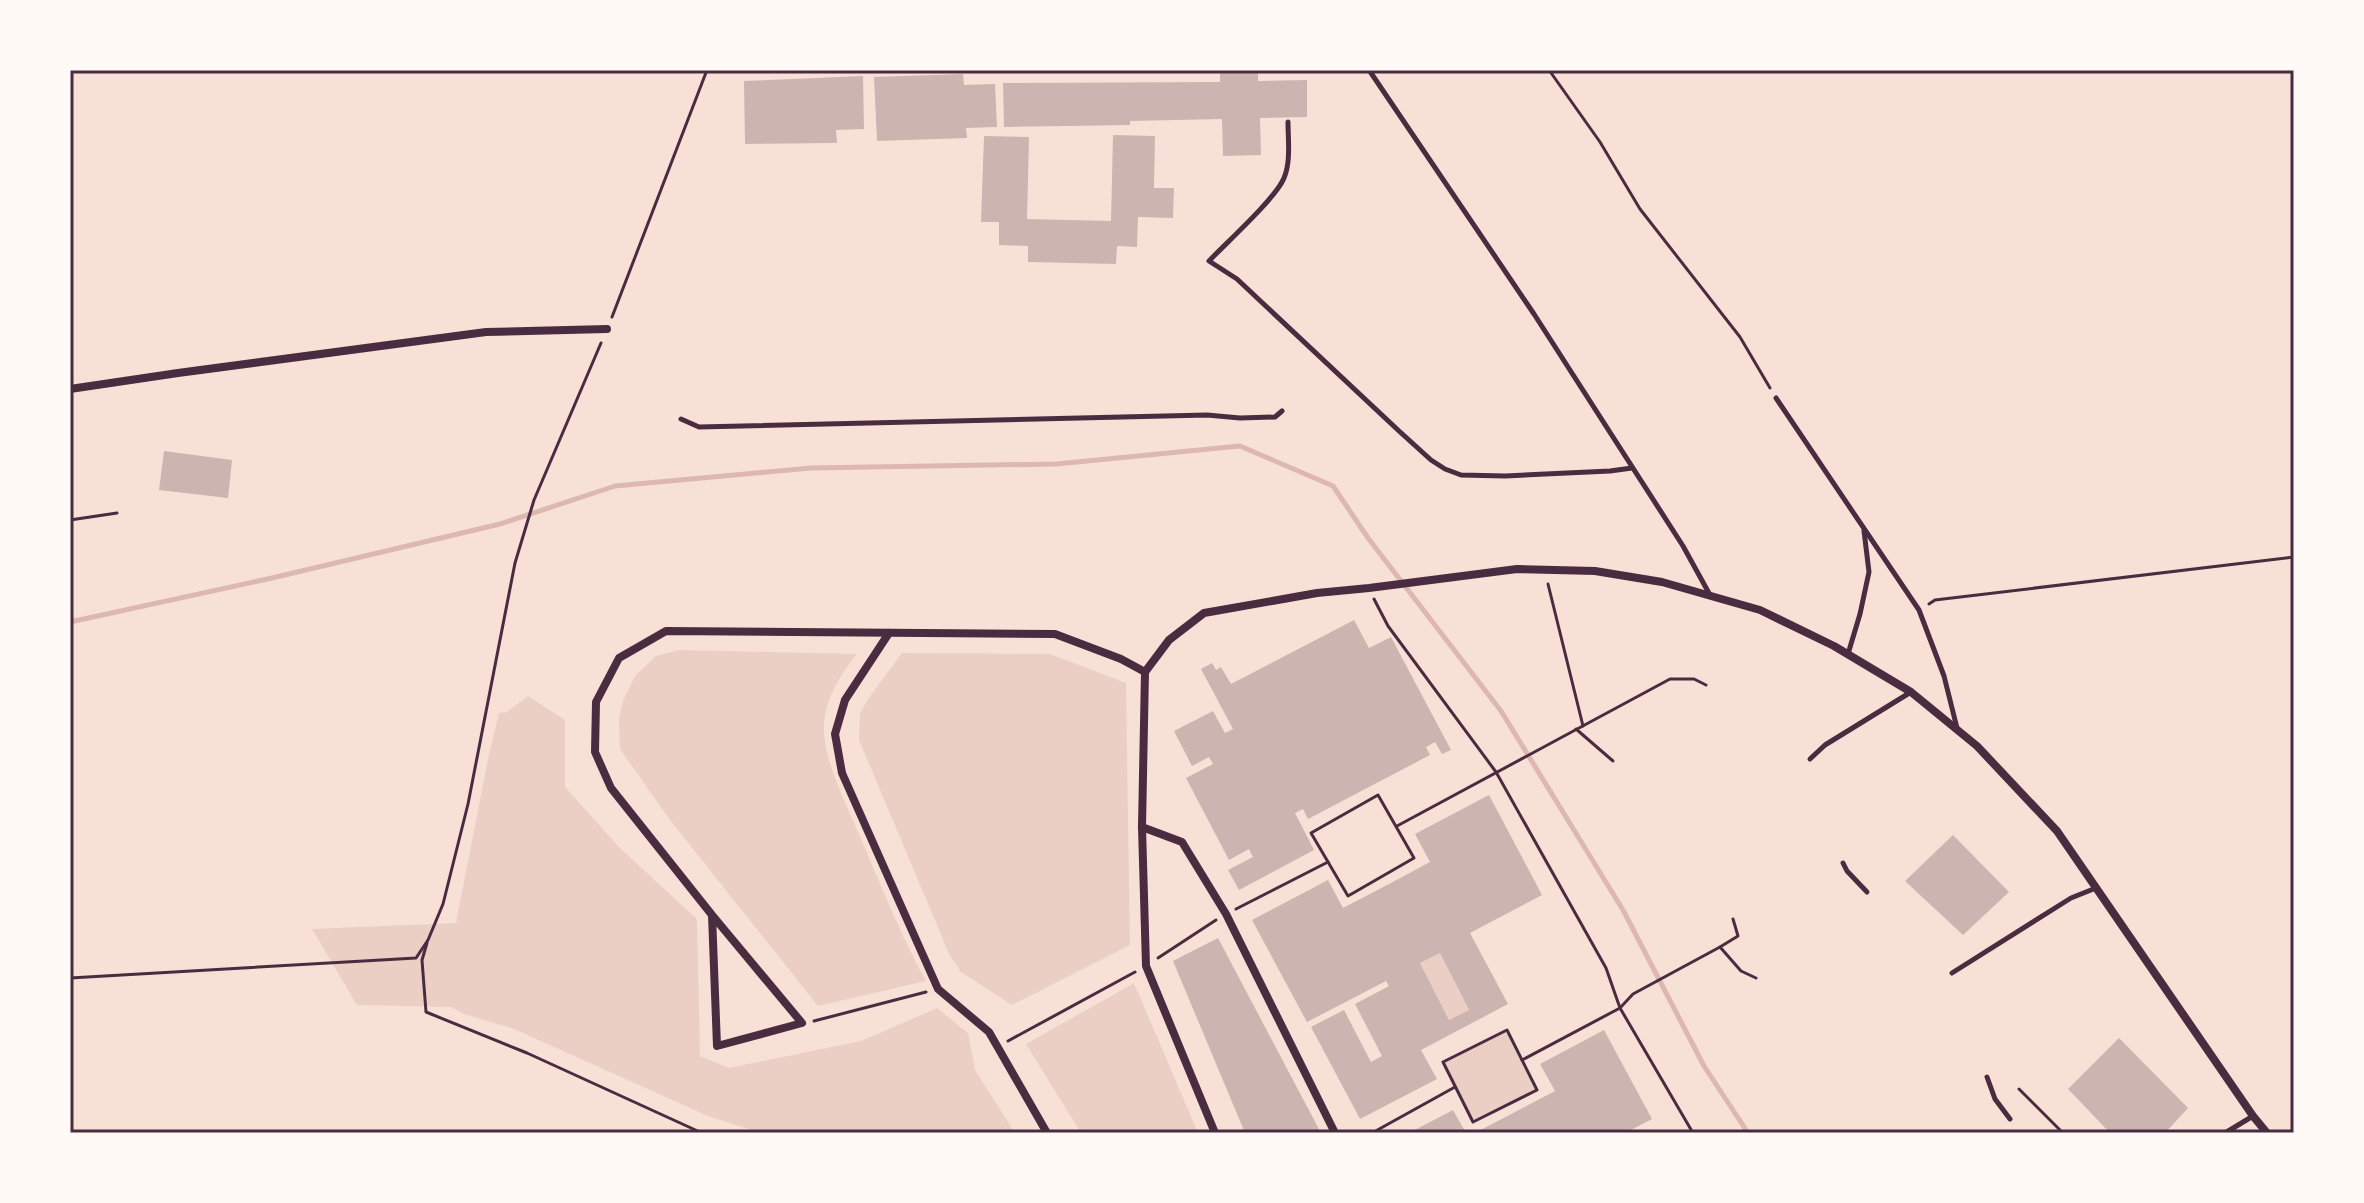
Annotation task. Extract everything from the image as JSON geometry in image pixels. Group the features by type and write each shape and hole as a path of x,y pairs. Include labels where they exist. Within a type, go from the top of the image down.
{"street":[{"path":"70,389 486,332 607,329"},
{"path":"1215,1133 1146,966 1142,827 1145,672 1169,640 1204,613 1317,593 1467,574 1549,568 1595,571 1662,582 1760,610 1911,692 1977,746 2057,831 2267,1133"},
{"path":"712,915 717,1046 802,1023 611,788 595,752 596,702 619,658 666,631 1055,634 1121,659 1145,672"},
{"path":"889,633 845,700 835,734 842,773 938,989 989,1032 1047,1133"},
{"path":"1142,827 1182,842 1226,914 1335,1133"}],"lane":[{"path":"1369,70 1534,314 1683,546 1711,596"},
{"path":"1288,122 1288,156 1284,178 1272,196 1209,261 1237,279 1399,431 1445,469 1461,475 1505,476 1632,468"},
{"path":"1776,398 1919,610 1944,676 1957,729"},
{"path":"681,419 699,427 1138,416 1275,417 1282,411"},
{"path":"1847,655 1869,572 1864,529"},
{"path":"1810,759 1825,745 1911,692"},
{"path":"1843,863 1867,892"},
{"path":"1952,973 2071,898 2096,888"},
{"path":"1987,1077 1995,1099 2010,1119"},
{"path":"2225,1133 2253,1116"}],"path":[{"path":"702,1133 527,1053 426,1012 422,960 443,904 468,804 515,563 534,500 607,329 707,70"},
{"path":"1549,70 1600,142 1640,209 1740,337 1776,398"},
{"path":"70,520 117,513"},
{"path":"1919,610 1935,600 2294,557"},
{"path":"1549,568 1547,588 1583,726"},
{"path":"1369,588 1388,626 1496,772 1606,968 1620,1008 1693,1133"},
{"path":"1397,826 1670,679 1694,679 1706,685"},
{"path":"1576,729 1613,761"},
{"path":"1378,795 1414,858 1348,896 1328,862 1311,833 1378,795"},
{"path":"997,1046 1146,966 1226,914 1328,862"},
{"path":"1522,1060 1620,1008 1633,994 1738,936 1733,919"},
{"path":"70,978 416,958 428,940"},
{"path":"1720,947 1741,971 1756,978"},
{"path":"802,1023 938,989"},
{"path":"1507,1030 1537,1090 1473,1122 1455,1087 1443,1062 1507,1030"},
{"path":"1372,1133 1455,1087"},
{"path":"2019,1089 2063,1133"}],"shaded area":[{"path":"679,650 857,654 840,678 828,705 824,725 827,753 884,894 926,981 818,1006 670,820 620,749 619,718 635,676 656,656"},
{"path":"902,653 1050,654 1126,683 1130,945 1012,1005 961,972 950,956 859,740 860,713"},
{"path":"528,696 565,720 565,787 619,847 697,919 700,1056 729,1068 861,1041 937,1008 968,1033 975,1070 1015,1133 761,1133 708,1116 514,1029 451,1007 357,1005 312,929 456,923 499,713 507,712"},
{"path":"1440,953 1469,1010 1449,1020 1420,963"},
{"path":"1134,983 1198,1133 1081,1133 1026,1044"},
{"path":"1507,1030 1537,1090 1473,1122 1443,1062"}],"building":[{"path":"1220,70 1258,70 1258,81 1307,80 1307,117 1260,118 1261,155 1223,156 1222,119 1130,121 1130,125 1004,127 1003,83 1220,82"},
{"path":"963,74 964,85 995,84 997,127 966,128 967,138 877,141 874,77"},
{"path":"863,76 864,129 836,130 837,143 745,144 744,81"},
{"path":"1113,135 1155,136 1154,188 1174,188 1173,218 1138,217 1137,247 1117,246 1116,264 1028,262 1028,246 999,245 999,222 981,222 984,136 1029,137 1027,219 1111,221"},
{"path":"164,451 232,460 228,498 159,490"},
{"path":"1354,620 1369,648 1391,637 1451,750 1442,754 1435,742 1426,747 1430,755 1308,819 1303,809 1295,813 1314,850 1239,890 1228,870 1253,857 1249,849 1229,860 1186,778 1213,764 1209,757 1192,766 1174,731 1213,711 1225,733 1233,729 1201,669 1212,663 1216,670 1221,667 1231,684"},
{"path":"1489,795 1542,895 1470,933 1508,1004 1421,1050 1437,1079 1360,1119 1311,1027 1344,1010 1371,1062 1382,1056 1355,1004 1389,986 1386,981 1307,1022 1252,920 1328,880 1343,908 1389,884 1430,862 1415,834","holes":["1440,953 1469,1010 1449,1020 1420,963"]},
{"path":"1953,835 2009,892 1963,935 1905,881"},
{"path":"1218,938 1321,1133 1245,1133 1173,961"},
{"path":"1604,1030 1652,1119 1625,1133 1475,1133 1555,1091 1540,1064"},
{"path":"2119,1038 2188,1108 2165,1133 2110,1133 2068,1089"},
{"path":"1453,1110 1466,1133 1409,1133"}],"waterway":[{"path":"70,622 500,524 615,486 811,468 1056,464 1240,446 1333,486 1368,538 1501,711 1623,910 1704,1066 1748,1133"}]}
